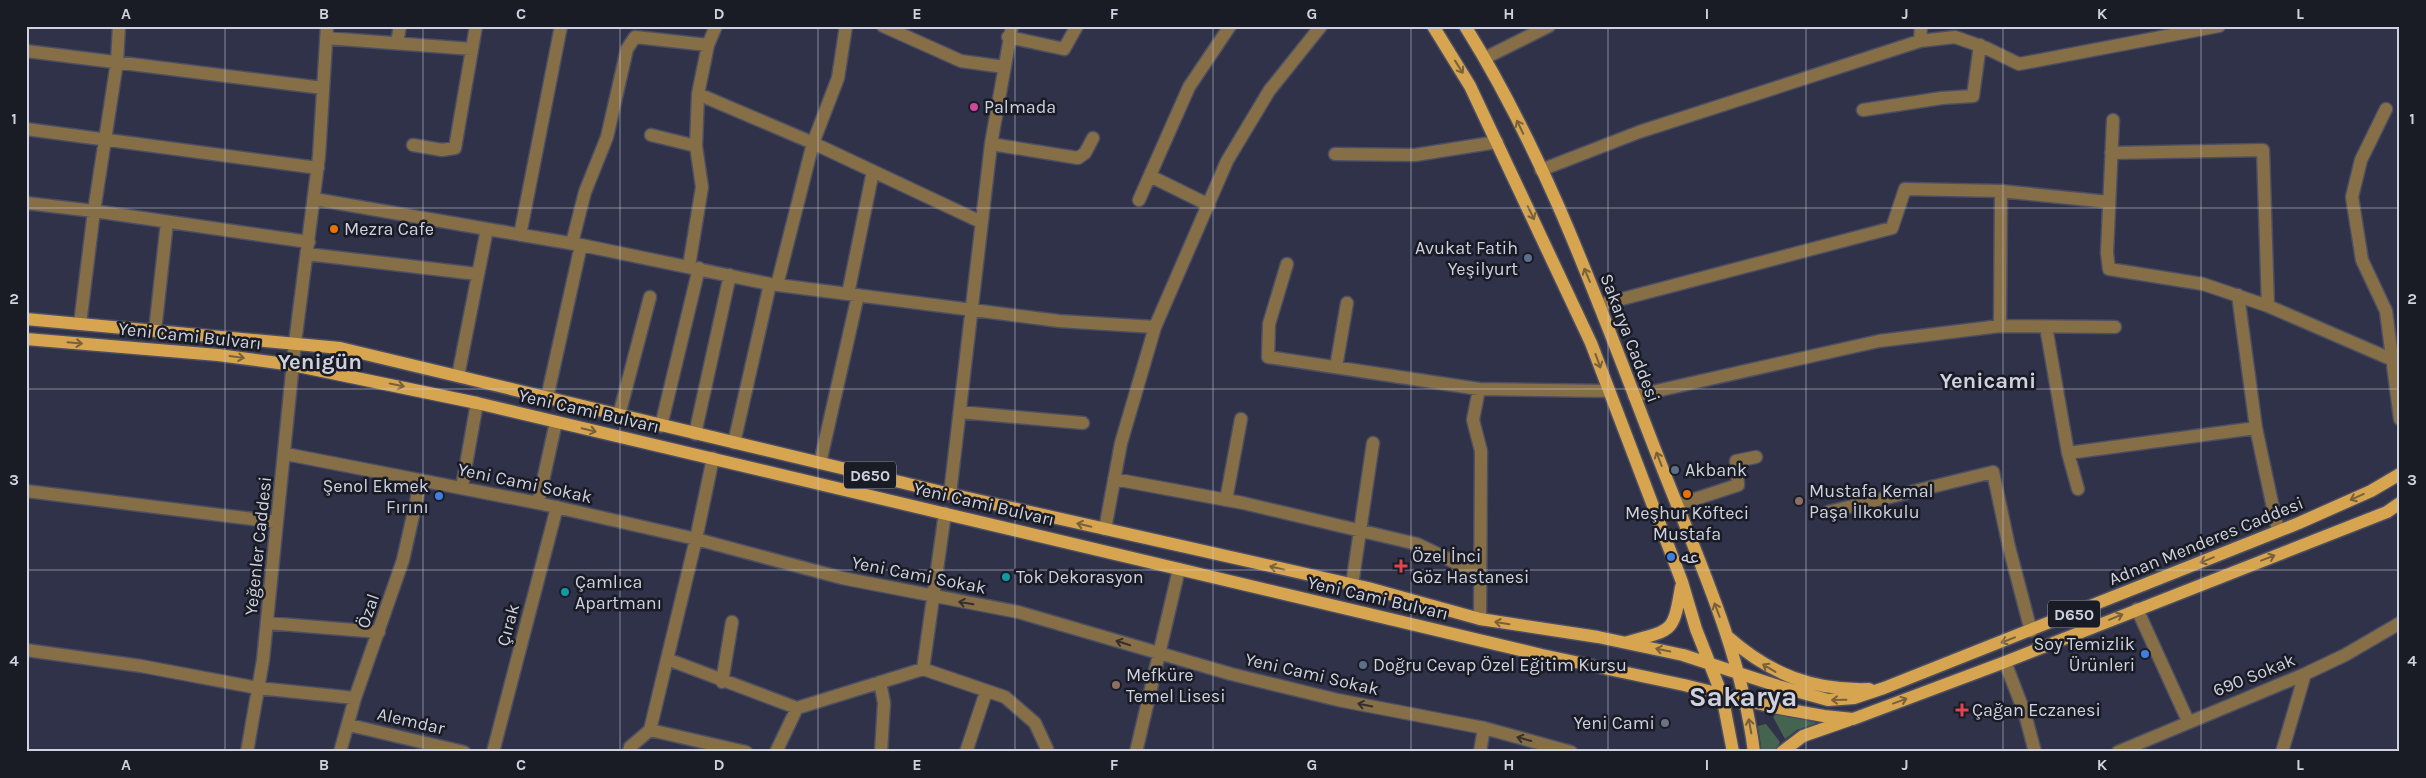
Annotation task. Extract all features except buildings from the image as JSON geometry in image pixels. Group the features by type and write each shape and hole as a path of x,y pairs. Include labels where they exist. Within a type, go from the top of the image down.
{"main road":[{"path":"1433,26 1470,86 1591,343 1682,582 1722,695 1733,752"},
{"name":"Sakarya Caddesi","path":"1465,26 1484,58 1540,170 1600,305 1727,637 1746,700 1754,752"},
{"name":"Yeni Cami Bulvarı","path":"26,318 340,348 950,494 1352,585 1480,620 1626,643 1683,655 1738,673"},
{"name":"Yeni Cami Bulvarı","path":"26,339 218,355 293,365 476,403 1542,655 1746,700"},
{"name":"Adnan Menderes Caddesi","path":"1738,673 1828,700 1854,698 2031,631 2278,531 2371,491 2400,474"},
{"name":"Adnan Menderes Caddesi","path":"1746,700 1824,716 1853,718 2005,662 2387,512 2400,503"},
{"path":"1626,643 1664,631 1672,625 1676,618 1682,582"},
{"path":"1727,637 1746,653 1780,674 1823,685 1854,690 1884,688"},
{"path":"1694,687 1716,702 1727,718"},
{"path":"1782,752 1803,736 1853,718"}],"street":[{"path":"80,324 94,211 117,62 119,26"},
{"path":"397,43 400,26"},
{"path":"413,145 442,150 455,148 476,26"},
{"path":"520,235 561,26"},
{"path":"661,426 694,267 702,187 696,146 698,94 708,45 716,26"},
{"path":"734,443 774,285 813,143 838,78 846,26"},
{"path":"883,26 961,61 1004,67"},
{"path":"950,494 970,308 991,144 1010,32 1064,49 1078,26"},
{"path":"1140,200 1189,87 1230,26"},
{"path":"1105,529 1121,443 1154,327 1227,161 1269,91 1321,26"},
{"path":"1484,58 1549,26"},
{"path":"1920,41 1921,26"},
{"path":"1540,170 1638,132 1920,41 1955,37 2019,64 2219,26"},
{"path":"326,32 397,43 472,49"},
{"name":"Yeğenler Caddesi","path":"247,752 267,623 286,454 295,343 318,168 326,32"},
{"path":"547,398 585,192 607,137 627,49 635,38 708,45"},
{"path":"1863,110 1942,98 1974,96 1980,46"},
{"path":"26,51 324,88"},
{"path":"698,94 813,143 981,222"},
{"path":"2386,109 2361,160 2352,197 2362,260 2386,311 2394,360 2400,419"},
{"path":"2113,120 2108,202 2107,253 2109,269 2203,284 2238,295 2394,360"},
{"path":"26,129 318,168"},
{"path":"651,135 696,146"},
{"path":"991,144 1067,158 1078,158 1086,153 1093,138"},
{"path":"1335,154 1414,155 1497,142"},
{"path":"2111,153 2263,150 2268,306"},
{"path":"820,463 853,294 873,171"},
{"path":"1150,176 1209,205"},
{"path":"1600,305 1892,228 1906,189 2001,191 2108,202"},
{"path":"2000,326 2001,191"},
{"path":"314,199 576,244 774,285 970,308 1059,321 1154,327"},
{"path":"26,204 94,211 167,222 308,248 477,274"},
{"path":"155,331 167,222"},
{"path":"458,376 486,229"},
{"path":"1287,264 1269,324 1268,357 1479,389 1608,391"},
{"path":"695,434 730,275"},
{"path":"2238,295 2256,428 2278,531"},
{"path":"619,415 650,297"},
{"path":"1336,367 1347,303"},
{"path":"1634,396 1879,340 2000,326 2115,327"},
{"path":"2046,327 2068,453 2078,489"},
{"path":"1479,389 1473,420 1481,451 1480,620"},
{"path":"462,486 476,403"},
{"path":"960,412 1083,423"},
{"path":"1226,500 1241,419"},
{"path":"538,503 556,422"},
{"path":"2068,453 2256,428"},
{"path":"1352,585 1374,443"},
{"name":"Yeni Cami Sokak","path":"286,454 462,486 696,539 842,578 1018,612 1157,654 1338,700 1484,728 1571,752"},
{"path":"1676,505 1738,485 1736,461 1756,457"},
{"path":"629,752 630,747 650,730 696,539 713,458"},
{"path":"1828,512 1993,472 2009,547 2031,631"},
{"path":"1114,479 1226,500 1416,544 1481,574"},
{"name":"Özal","path":"340,752 355,698 403,560 421,480"},
{"path":"26,491 277,522"},
{"name":"Çırak","path":"493,752 557,507"},
{"path":"923,669 945,513"},
{"path":"1136,752 1157,654 1179,568"},
{"path":"2138,609 2188,721"},
{"path":"722,682 732,622"},
{"path":"267,623 379,632"},
{"name":"690 Sokak","path":"2118,752 2188,721 2305,674 2400,624"},
{"path":"26,650 141,666 258,688 355,698"},
{"path":"667,659 722,682 797,708 923,669 1005,697 1035,723 1048,749 1046,752"},
{"path":"2005,662 2036,752"},
{"path":"2282,752 2305,674"},
{"path":"880,682 884,703 881,752"},
{"path":"966,752 986,692"},
{"path":"776,752 797,708"},
{"name":"Alemdar","path":"349,725 464,752"},
{"path":"1480,752 1484,728"},
{"path":"650,730 746,752"}],"green space":[{"path":"1778,713 1817,723 1797,730 1785,739 1773,717"},
{"path":"1766,724 1780,742 1774,752 1762,752 1758,726"}],"place":[{"name":"Palmada","path":"974,107"},
{"name":"Mezra Cafe","path":"334,229"},
{"name":"Avukat Fatih Yeşilyurt","path":"1528,258"},
{"name":"Akbank","path":"1675,470"},
{"name":"Meşhur Köfteci Mustafa","path":"1687,494"},
{"name":"Şenol Ekmek Fırını","path":"439,496"},
{"name":"Mustafa Kemal Paşa İlkokulu","path":"1799,501"},
{"name":"عه","path":"1671,557"},
{"name":"Özel İnci Göz Hastanesi","path":"1401,566"},
{"name":"Tok Dekorasyon","path":"1006,577"},
{"name":"Çamlıca Apartmanı","path":"565,592"},
{"name":"Soy Temizlik Ürünleri","path":"2145,654"},
{"name":"Doğru Cevap Özel Eğitim Kursu","path":"1363,665"},
{"name":"Mefküre Temel Lisesi","path":"1116,685"},
{"name":"Çağan Eczanesi","path":"1962,710"},
{"name":"Yeni Cami","path":"1665,723"}],"district":[{"name":"Yenigün","path":"320,362"},
{"name":"Yenicami","path":"1988,381"},
{"name":"Sakarya","path":"1743,696"}]}
